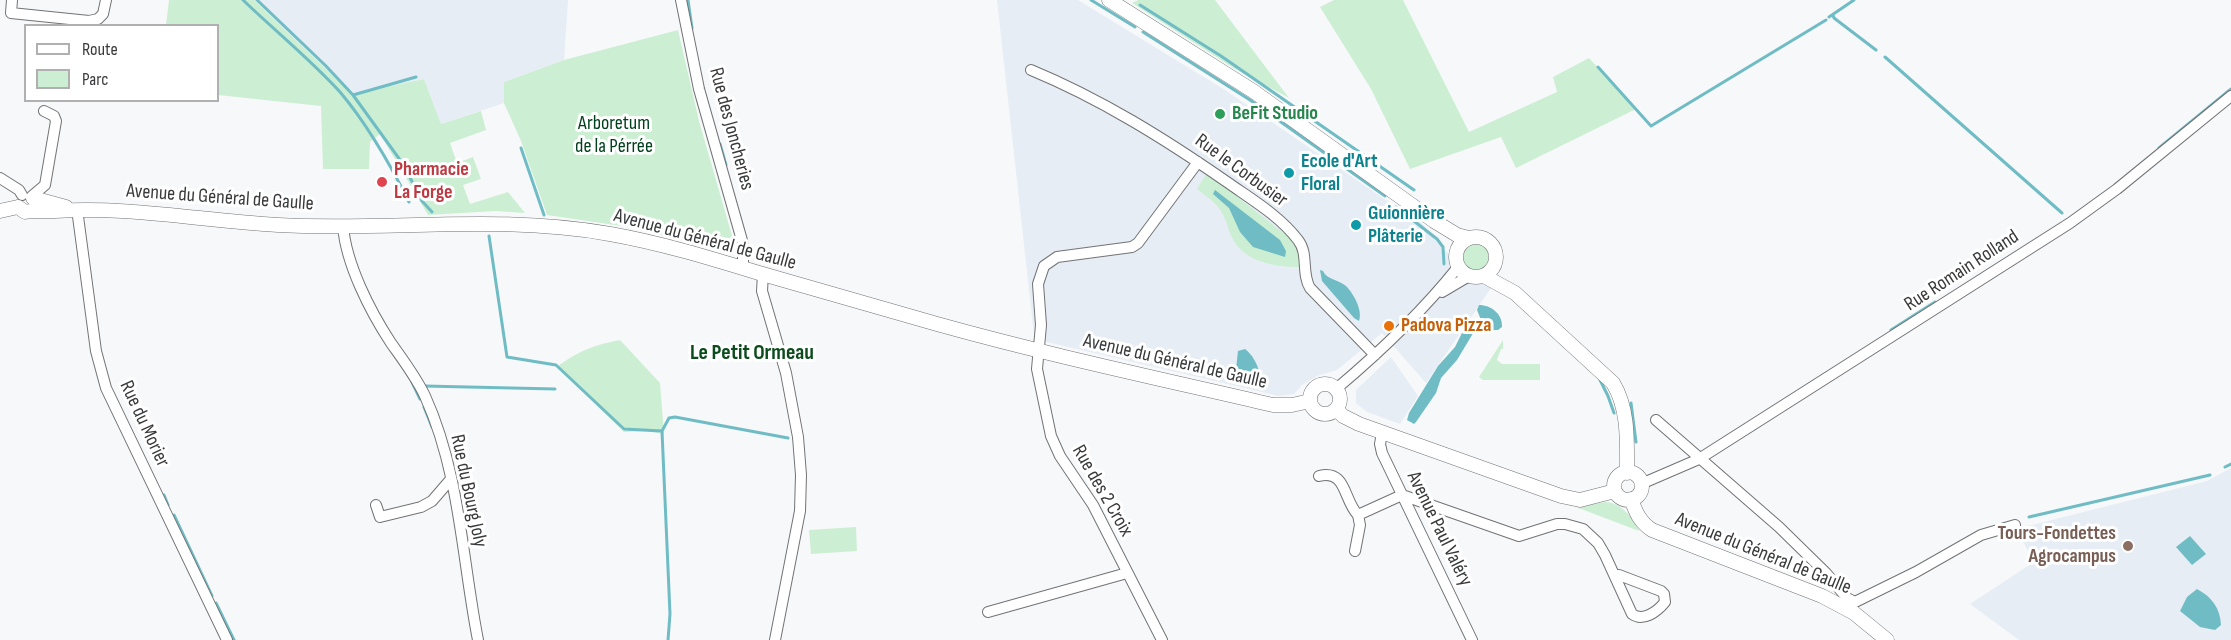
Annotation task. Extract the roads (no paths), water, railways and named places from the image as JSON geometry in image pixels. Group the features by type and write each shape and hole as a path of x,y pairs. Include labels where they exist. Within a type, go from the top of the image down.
{"street":[{"path":"12,0 11,13 89,21 98,19 104,14 106,0"},
{"name":"Rue des Joncheries","path":"681,0 699,89 744,244 743,268"},
{"path":"1109,0 1252,91 1434,220 1457,235 1469,238"},
{"name":"Rue le Corbusier","path":"1031,70 1089,96 1140,125 1251,198 1293,233 1303,249 1305,272 1310,288 1375,355"},
{"name":"Rue Romain Rolland","path":"1641,484 1699,459 2070,223 2117,189 2231,96"},
{"path":"0,178 19,190 28,201 45,185 56,120 54,116 44,111"},
{"name":"Rue des 2 Croix","path":"1162,640 1093,505 1060,456 1051,436 1037,369 1041,325 1038,284 1044,266 1057,257 1132,247 1138,243 1198,162"},
{"name":"Avenue du Général de Gaulle","path":"0,211 28,201 49,212 77,209 134,211 279,225 492,223 570,228 648,241 1038,351 1273,405 1292,405 1310,401"},
{"name":"Rue du Morier","path":"77,209 96,351 103,380 227,640"},
{"path":"1434,220 1457,249"},
{"name":"Rue du Bourg Joly","path":"343,226 348,252 373,313 411,370 425,396 446,459 457,506 478,640"},
{"path":"1515,293 1496,260 1494,246 1489,241 1476,236 1464,241 1457,249 1456,255 1464,271 1484,276 1515,293 1613,383 1626,425 1627,473"},
{"path":"1484,276 1492,270 1496,260"},
{"path":"1336,389 1464,271"},
{"path":"762,274 762,291 786,373 798,437 801,475 800,511 776,640"},
{"path":"1329,384 1336,389 1340,397 1336,409 1323,414 1314,410 1310,401 1311,393 1320,385 1329,384"},
{"path":"1336,409 1343,416 1382,433 1569,499 1593,498 1615,491"},
{"path":"1656,420 1779,527 1826,573 1847,598 1855,602 1916,572 1982,535 2015,525"},
{"name":"Avenue Paul Valéry","path":"1382,433 1380,448 1472,640"},
{"path":"1319,476 1330,473 1337,477 1359,516 1360,525 1355,551"},
{"path":"1627,473 1634,474 1641,484 1638,495 1631,499 1623,499 1615,491 1616,479 1627,473"},
{"path":"376,505 380,516 421,507 432,501 451,479"},
{"path":"1359,516 1402,495 1519,536 1557,524 1583,529 1598,543 1632,614 1636,617 1645,617 1665,602 1661,591 1615,575"},
{"name":"Avenue du Général de Gaulle","path":"1631,499 1635,512 1652,530 1833,601 1854,613 1887,640"},
{"path":"988,612 1127,573"}],"water":[{"path":"1215,190 1280,240 1286,251 1285,257 1253,247 1240,232 1229,208 1213,194"},
{"path":"1320,270 1349,289 1359,308 1359,321 1322,281"},
{"path":"1479,305 1495,311 1501,318 1502,327 1498,330 1475,330 1457,360 1441,378 1436,393 1416,422 1414,424 1407,420 1438,366 1455,347 1464,329 1481,320 1477,310"},
{"path":"1245,349 1256,362 1259,378 1236,369 1238,351"},
{"path":"2190,536 2206,554 2192,565 2176,547"},
{"path":"2197,589 2211,599 2217,608 2221,625 2215,630 2200,627 2180,611 2187,597"}],"waterway":[{"path":"243,0 340,92 378,145 409,202"},
{"path":"257,0 353,95 403,164 422,201 432,212"},
{"path":"688,0 692,28"},
{"path":"1091,0 1135,27"},
{"path":"1829,17 1854,0"},
{"path":"1140,5 1221,56 1414,190"},
{"path":"1833,15 1876,50"},
{"path":"1598,67 1651,126 1826,20"},
{"path":"1143,32 1250,100 1385,196"},
{"path":"1885,57 2062,213"},
{"path":"353,95 416,77"},
{"path":"2159,148 2231,89"},
{"path":"720,144 726,165"},
{"path":"521,148 544,215"},
{"path":"1396,207 1437,239 1443,247 1444,264"},
{"path":"489,236 507,357 556,365 624,429 662,431 670,614 668,640"},
{"path":"1891,330 1935,302"},
{"path":"1600,380 1614,413"},
{"path":"412,382 420,399"},
{"path":"425,386 555,389"},
{"path":"1631,403 1636,442"},
{"path":"424,407 432,427"},
{"path":"662,431 669,418 675,417 788,438"},
{"path":"2225,467 2231,464"},
{"path":"2029,517 2210,475"},
{"path":"164,495 168,505"},
{"path":"174,515 212,596"},
{"path":"216,603 234,640"}],"place":[{"name":"BeFit Studio","path":"1220,114"},
{"name":"Ecole d'Art Floral","path":"1289,173"},
{"name":"Pharmacie La Forge","path":"382,182"},
{"name":"Guionnière Plâterie","path":"1356,225"},
{"name":"Padova Pizza","path":"1389,326"},
{"name":"Tours-Fondettes Agrocampus","path":"2128,546"}],"district":[{"name":"Le Petit Ormeau","path":"752,353"}],"park label":[{"name":"Arboretum de la Pérrée","path":"614,136"}]}
